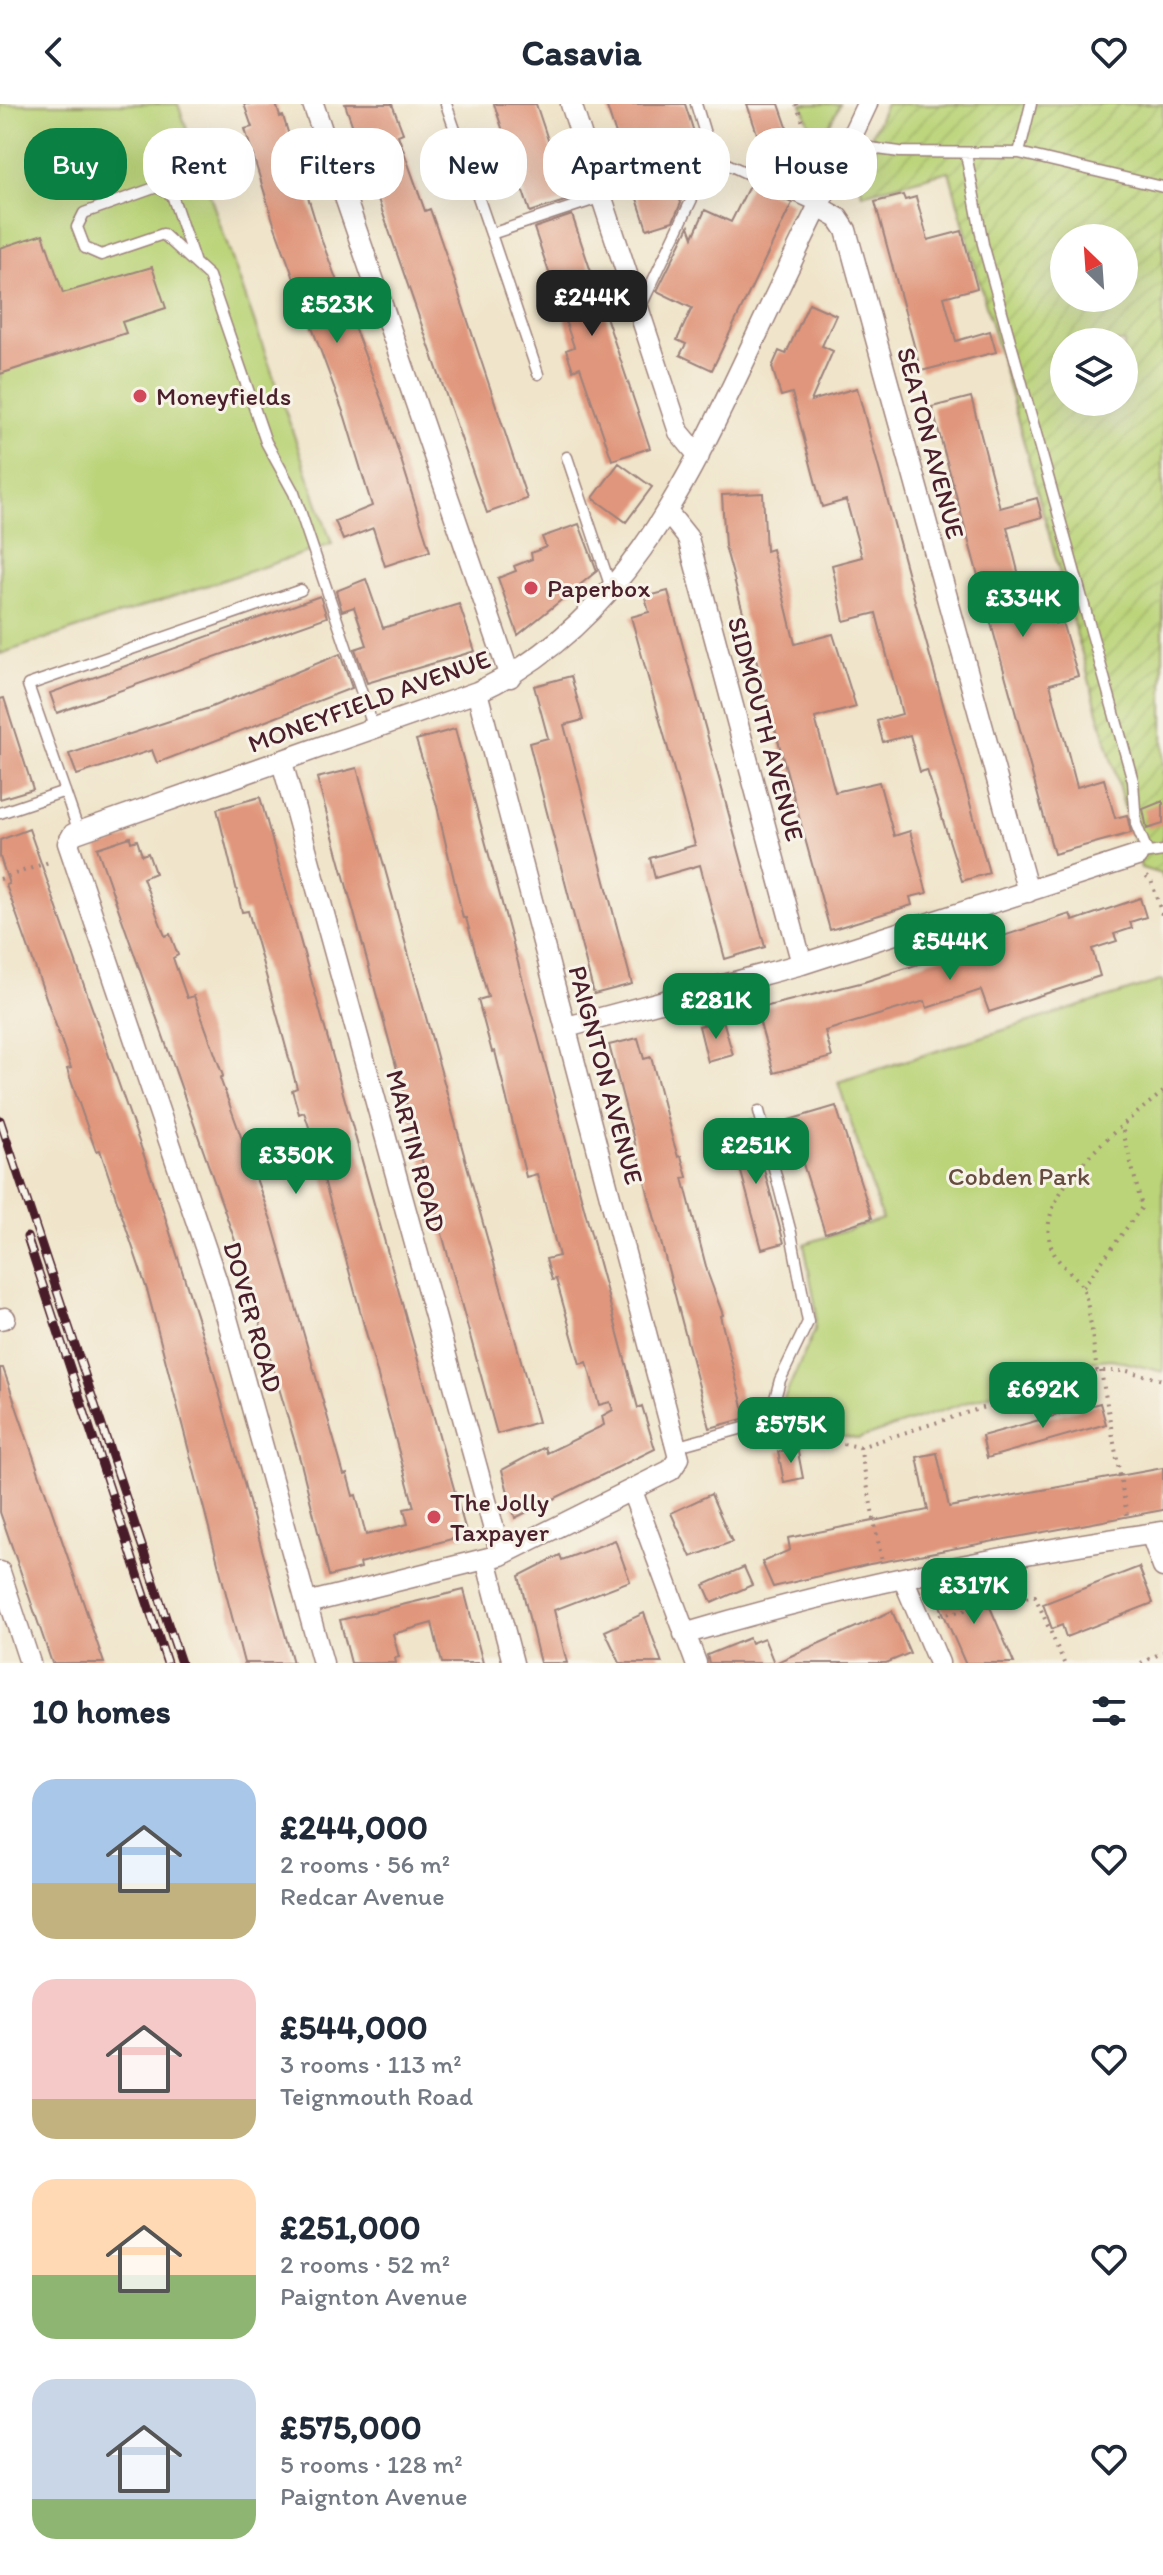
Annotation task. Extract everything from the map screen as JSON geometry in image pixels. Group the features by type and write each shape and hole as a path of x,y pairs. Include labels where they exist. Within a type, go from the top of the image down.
{"street":[{"path":"313,104 510,677"},
{"path":"571,104 579,128"},
{"name":"MONEYFIELD AVENUE","path":"856,128 867,104"},
{"path":"603,200 679,432 699,456"},
{"name":"MONEYFIELD AVENUE","path":"79,832 477,692 510,677 553,646 612,590 668,513 699,456 820,200"},
{"name":"SEATON AVENUE","path":"817,206 838,218 846,230 1028,892"},
{"name":"SIDMOUTH AVENUE","path":"668,513 688,538 802,964"},
{"name":"PAIGNTON AVENUE","path":"477,692 678,1446"},
{"name":"MARTIN ROAD","path":"282,762 493,1557 513,1663"},
{"path":"69,854 68,843 73,834 79,832"},
{"path":"567,1027 802,964 1142,853"},
{"name":"DOVER ROAD","path":"69,854 212,1267 323,1663"},
{"path":"307,1603 493,1557 671,1470 679,1458 678,1446"},
{"path":"632,1491 696,1663"},
{"path":"684,1634 787,1603 895,1579 1148,1534 1163,1567"},
{"path":"0,1572 30,1663"},
{"path":"895,1579 921,1619 939,1663"}],"lane":[{"path":"446,104 538,374"},
{"path":"696,104 703,128"},
{"path":"1019,153 1031,104"},
{"path":"877,149 966,154 1019,153 1163,187"},
{"path":"966,154 983,244 1133,781 1142,853 1163,851"},
{"path":"730,165 817,206"},
{"path":"194,260 172,195 157,187 84,213 77,227 85,248 101,255 163,234 209,276 266,442 294,493 374,729"},
{"path":"491,234 593,200"},
{"path":"639,310 691,200"},
{"path":"567,457 612,590"},
{"path":"79,832 28,685 301,590"},
{"path":"0,813 65,791"},
{"path":"678,1446 769,1421 780,1380 808,1322 791,1233 759,1111"}],"path":[{"path":"796,104 804,128"},
{"path":"0,879 69,854"},
{"path":"1112,864 1124,878 1140,874 1150,879 1163,918"},
{"path":"1148,1534 1099,1371 1083,1287 1062,1268 1049,1237 1051,1209 1100,1144 1163,1092"},
{"path":"1083,1287 1142,1207 1122,1126"},
{"path":"769,1421 795,1435 860,1447 1025,1391 1099,1371 1127,1371 1163,1380"},
{"path":"860,1447 895,1579"},
{"path":"921,1619 1035,1596 1064,1663"},
{"path":"1141,1663 1163,1652"}],"green space":[{"name":"Moneyfields","path":"0,104 178,104 186,128 143,128 143,200 212,200 332,544 0,654"},
{"path":"802,104 840,104 828,128 811,128"},
{"path":"886,104 1163,104 1163,879 1161,874 1141,868 949,171 877,190 875,128"},
{"name":"Cobden Park","path":"1163,980 1163,1372 1112,1359 1089,1361 858,1439 815,1430 788,1415 780,1407 815,1330 816,1308 804,1244 882,1219 838,1082"}],"building":[{"path":"244,104 276,104 287,128 271,128 271,200 309,200 385,409 430,551 385,566 373,528 343,540 335,521 372,506 345,417 275,227 255,162 255,128 248,128 252,127"},
{"path":"345,104 392,104 401,128 353,128"},
{"path":"494,104 536,104 544,128 543,200 568,200 530,212 526,200 527,128 502,128"},
{"path":"606,104 685,104 693,128 614,128"},
{"path":"747,104 779,104 787,128 755,128"},
{"path":"404,152 425,211 430,209 527,499 487,513 378,200 404,200"},
{"path":"746,192 746,200 785,200 792,203 712,370 680,355 686,344 677,340 692,308 657,291 689,226 693,237 705,210 731,222"},
{"path":"903,195 905,200 916,197 928,240 962,231 977,288 944,297 956,341 990,331 996,352 921,371 875,202"},
{"path":"637,200 680,200 673,221 647,229"},
{"path":"572,215 650,448 612,460 580,367 573,370 566,350 574,347 534,228"},
{"path":"43,234 63,293 152,267 166,308 122,322 126,333 0,374 0,248"},
{"path":"809,303 836,315 822,346 833,351 811,401 857,388 989,873 962,881 927,770 920,772 910,735 883,742 877,721 902,714 876,613 844,621 832,565 862,557 846,500 822,507 792,393 781,396 772,367 779,351 786,354"},
{"path":"971,397 1000,508 1037,498 1042,517 1007,527 1030,620 1052,613 1055,624 1062,622 1078,676 1050,684 1077,787 1104,779 1115,818 1127,815 1131,833 1054,854 932,407"},
{"path":"619,463 652,487 626,522 593,498"},
{"path":"763,493 766,551 772,549 795,644 833,634 856,707 815,718 835,792 879,782 894,836 910,831 927,893 910,897 912,905 830,930 725,546 722,495"},
{"path":"579,524 597,571 518,635 498,578 516,571 514,566 532,559 531,553 546,547 542,537"},
{"path":"366,579 383,628 459,604 475,651 367,683 355,649 367,645 354,607 342,611 336,591"},
{"path":"668,591 765,947 725,959 700,865 655,878 650,858 695,845 631,617 649,612 645,597"},
{"path":"320,596 327,617 57,713 50,693"},
{"path":"340,654 352,688 157,763 152,750 77,775 69,754 209,708"},
{"path":"571,676 583,720 564,725 632,984 594,994 529,743 548,738 534,686"},
{"path":"4,698 33,789 0,799 0,699"},
{"path":"455,729 638,1408 642,1406 655,1449 515,1518 502,1470 545,1447 547,1453 604,1425 602,1416 613,1410 610,1402 599,1405 587,1362 580,1364 556,1279 552,1280 546,1259 559,1256 537,1174 526,1177 495,1051 492,1052 478,1000 488,997 466,918 463,918 437,806 416,740"},
{"path":"357,768 538,1422 497,1434 317,778"},
{"path":"260,797 467,1535 360,1563 361,1568 329,1576 301,1463 240,1255 97,848 130,837 131,842 137,840 142,855 148,853 155,873 143,878 165,936 170,934 178,955 173,958 187,998 194,996 223,1076 220,1078 272,1223 344,1475 347,1474 353,1496 356,1495 366,1535 408,1524 404,1509 414,1507 312,1136 304,1112 299,1114 292,1090 297,1088 248,911 242,912 217,809"},
{"path":"1163,801 1163,824 1147,829 1143,809"},
{"path":"29,829 161,1204 210,1359 293,1663 244,1663 148,1293 100,1150 96,1151 83,1115 67,1069 71,1068 6,885 9,884 0,857 0,840"},
{"path":"1140,898 1146,917 1130,922 1132,928 1114,934 1117,941 1092,949 1100,976 989,1012 981,990 927,1008 925,1001 825,1031 832,1057 774,1073 756,1009 864,982 1070,914 1073,921"},
{"path":"723,1020 733,1055 708,1062 699,1026"},
{"path":"638,1038 644,1059 651,1057 678,1157 681,1156 687,1177 683,1178 708,1274 723,1315 720,1316 746,1418 710,1428 609,1045"},
{"path":"836,1106 872,1218 825,1233 789,1120"},
{"path":"751,1122 784,1243 762,1249 729,1128"},
{"path":"0,1368 3,1368 104,1663 52,1663 0,1512"},
{"path":"1100,1403 1106,1424 987,1458 982,1436"},
{"path":"797,1447 803,1478 784,1482 778,1452"},
{"path":"937,1453 949,1507 1163,1468 1163,1510 870,1564 773,1587 762,1562 790,1550 788,1538 928,1510 917,1457"},
{"path":"711,1494 732,1542 691,1557 671,1513"},
{"path":"615,1540 630,1581 554,1610 567,1663 540,1663 519,1576 560,1555 562,1560"},
{"path":"744,1567 752,1585 712,1603 704,1585"},
{"path":"1139,1567 1153,1603 1066,1637 1062,1625 1052,1629 1043,1604"},
{"path":"981,1586 1014,1663 965,1663 935,1594"},
{"path":"464,1590 483,1663 442,1663 432,1623 393,1634 399,1657 395,1658 396,1663 351,1663 340,1620"},
{"path":"892,1611 910,1653 886,1663 775,1663"},
{"path":"644,1613 662,1663 620,1663 605,1631"},
{"path":"749,1638 751,1643 764,1638 774,1663 709,1663 707,1655"}],"railway":[{"path":"0,1120 181,1663"},
{"path":"27,1237 167,1663"}],"place":[{"name":"Moneyfields","path":"140,396"},
{"name":"Paperbox","path":"531,588"},
{"name":"The Jolly Taxpayer","path":"434,1517"}]}
